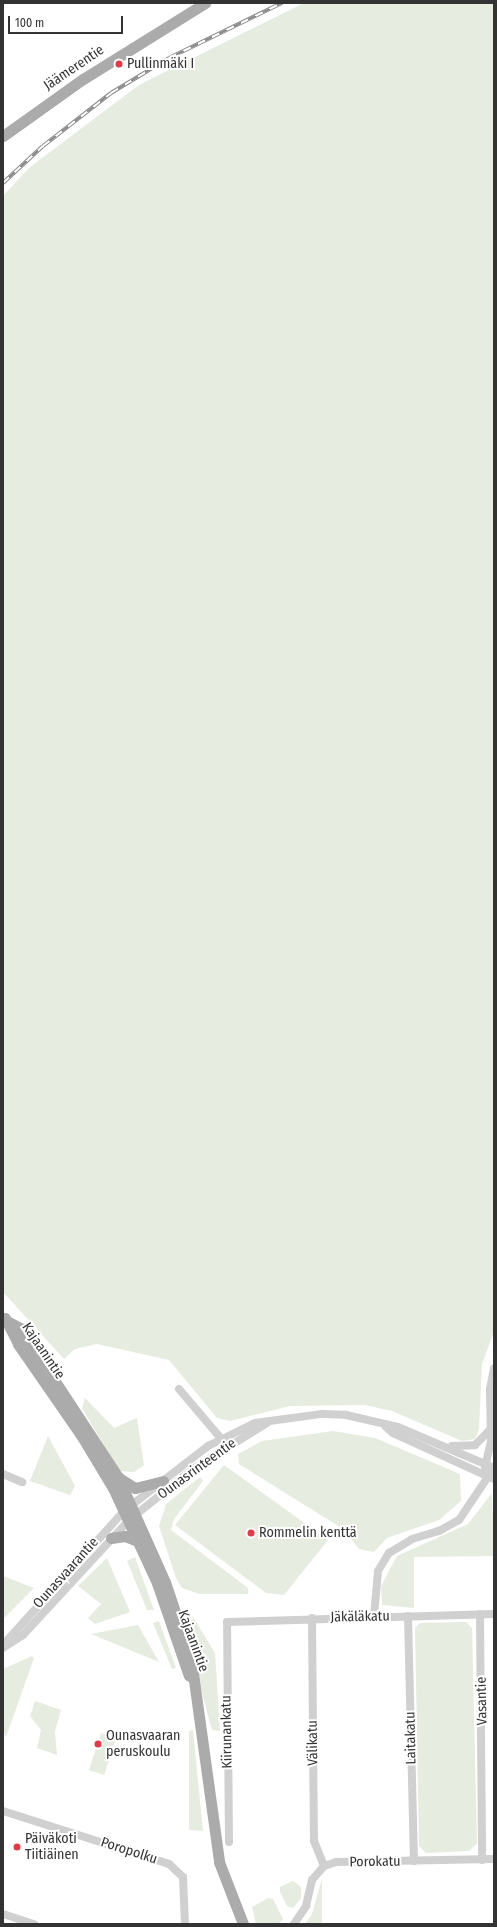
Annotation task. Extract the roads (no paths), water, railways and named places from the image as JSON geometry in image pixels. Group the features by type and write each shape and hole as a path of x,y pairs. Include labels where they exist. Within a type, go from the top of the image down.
{"main road":[{"name":"Jäämerentie","path":"3,136 83,79 205,3"},
{"name":"Kajaanintie","path":"5,1318 20,1328 118,1477 131,1513 182,1632 191,1659 220,1862 243,1924"},
{"name":"Kajaanintie","path":"5,1318 18,1344 81,1435 131,1513 138,1541 194,1686"},
{"path":"118,1477 135,1488 163,1481"},
{"path":"111,1538 125,1536 138,1541"}],"street":[{"path":"491,1477 484,1463 490,1430 490,1389 494,1368"},
{"path":"179,1389 221,1438 226,1446"},
{"name":"Ounasrinteentie","path":"131,1513 163,1481 221,1438 255,1423 267,1423 322,1414 346,1415 386,1426 398,1427 445,1445 494,1468"},
{"name":"Ounasrinteentie","path":"131,1513 226,1446 267,1423"},
{"name":"Ounasrinteentie","path":"386,1426 393,1433 491,1477"},
{"path":"490,1430 494,1439"},
{"path":"445,1445 475,1445 490,1430"},
{"path":"374,1616 378,1571 389,1553 412,1538 438,1531 459,1520 491,1477 494,1468"},
{"path":"3,1474 22,1482"},
{"name":"Ounasvaarantie","path":"3,1648 23,1635 111,1538 131,1513"},
{"name":"Ounasvaarantie","path":"3,1645 131,1513"},
{"name":"Vasantie","path":"480,1614 482,1860"},
{"name":"Jäkäläkatu","path":"227,1622 374,1616 494,1614"},
{"name":"Laitakatu","path":"408,1616 414,1861"},
{"name":"Välikatu","path":"312,1618 314,1841 324,1866"},
{"name":"Kiirunankatu","path":"227,1622 229,1842"},
{"name":"Poropolku","path":"3,1811 169,1864 183,1877 185,1924"},
{"name":"Porokatu","path":"324,1866 336,1862 494,1859"},
{"path":"294,1924 306,1906 312,1880 324,1866"},
{"path":"3,1914 34,1924"}],"railway":[{"path":"3,183 43,146 111,93 169,58 282,3"}],"place":[{"name":"Pullinmäki I","path":"119,64"},
{"name":"Rommelin kenttä","path":"251,1533"},
{"name":"Ounasvaaran peruskoulu","path":"98,1744"},
{"name":"Päiväkoti Tiitiäinen","path":"17,1847"}]}
